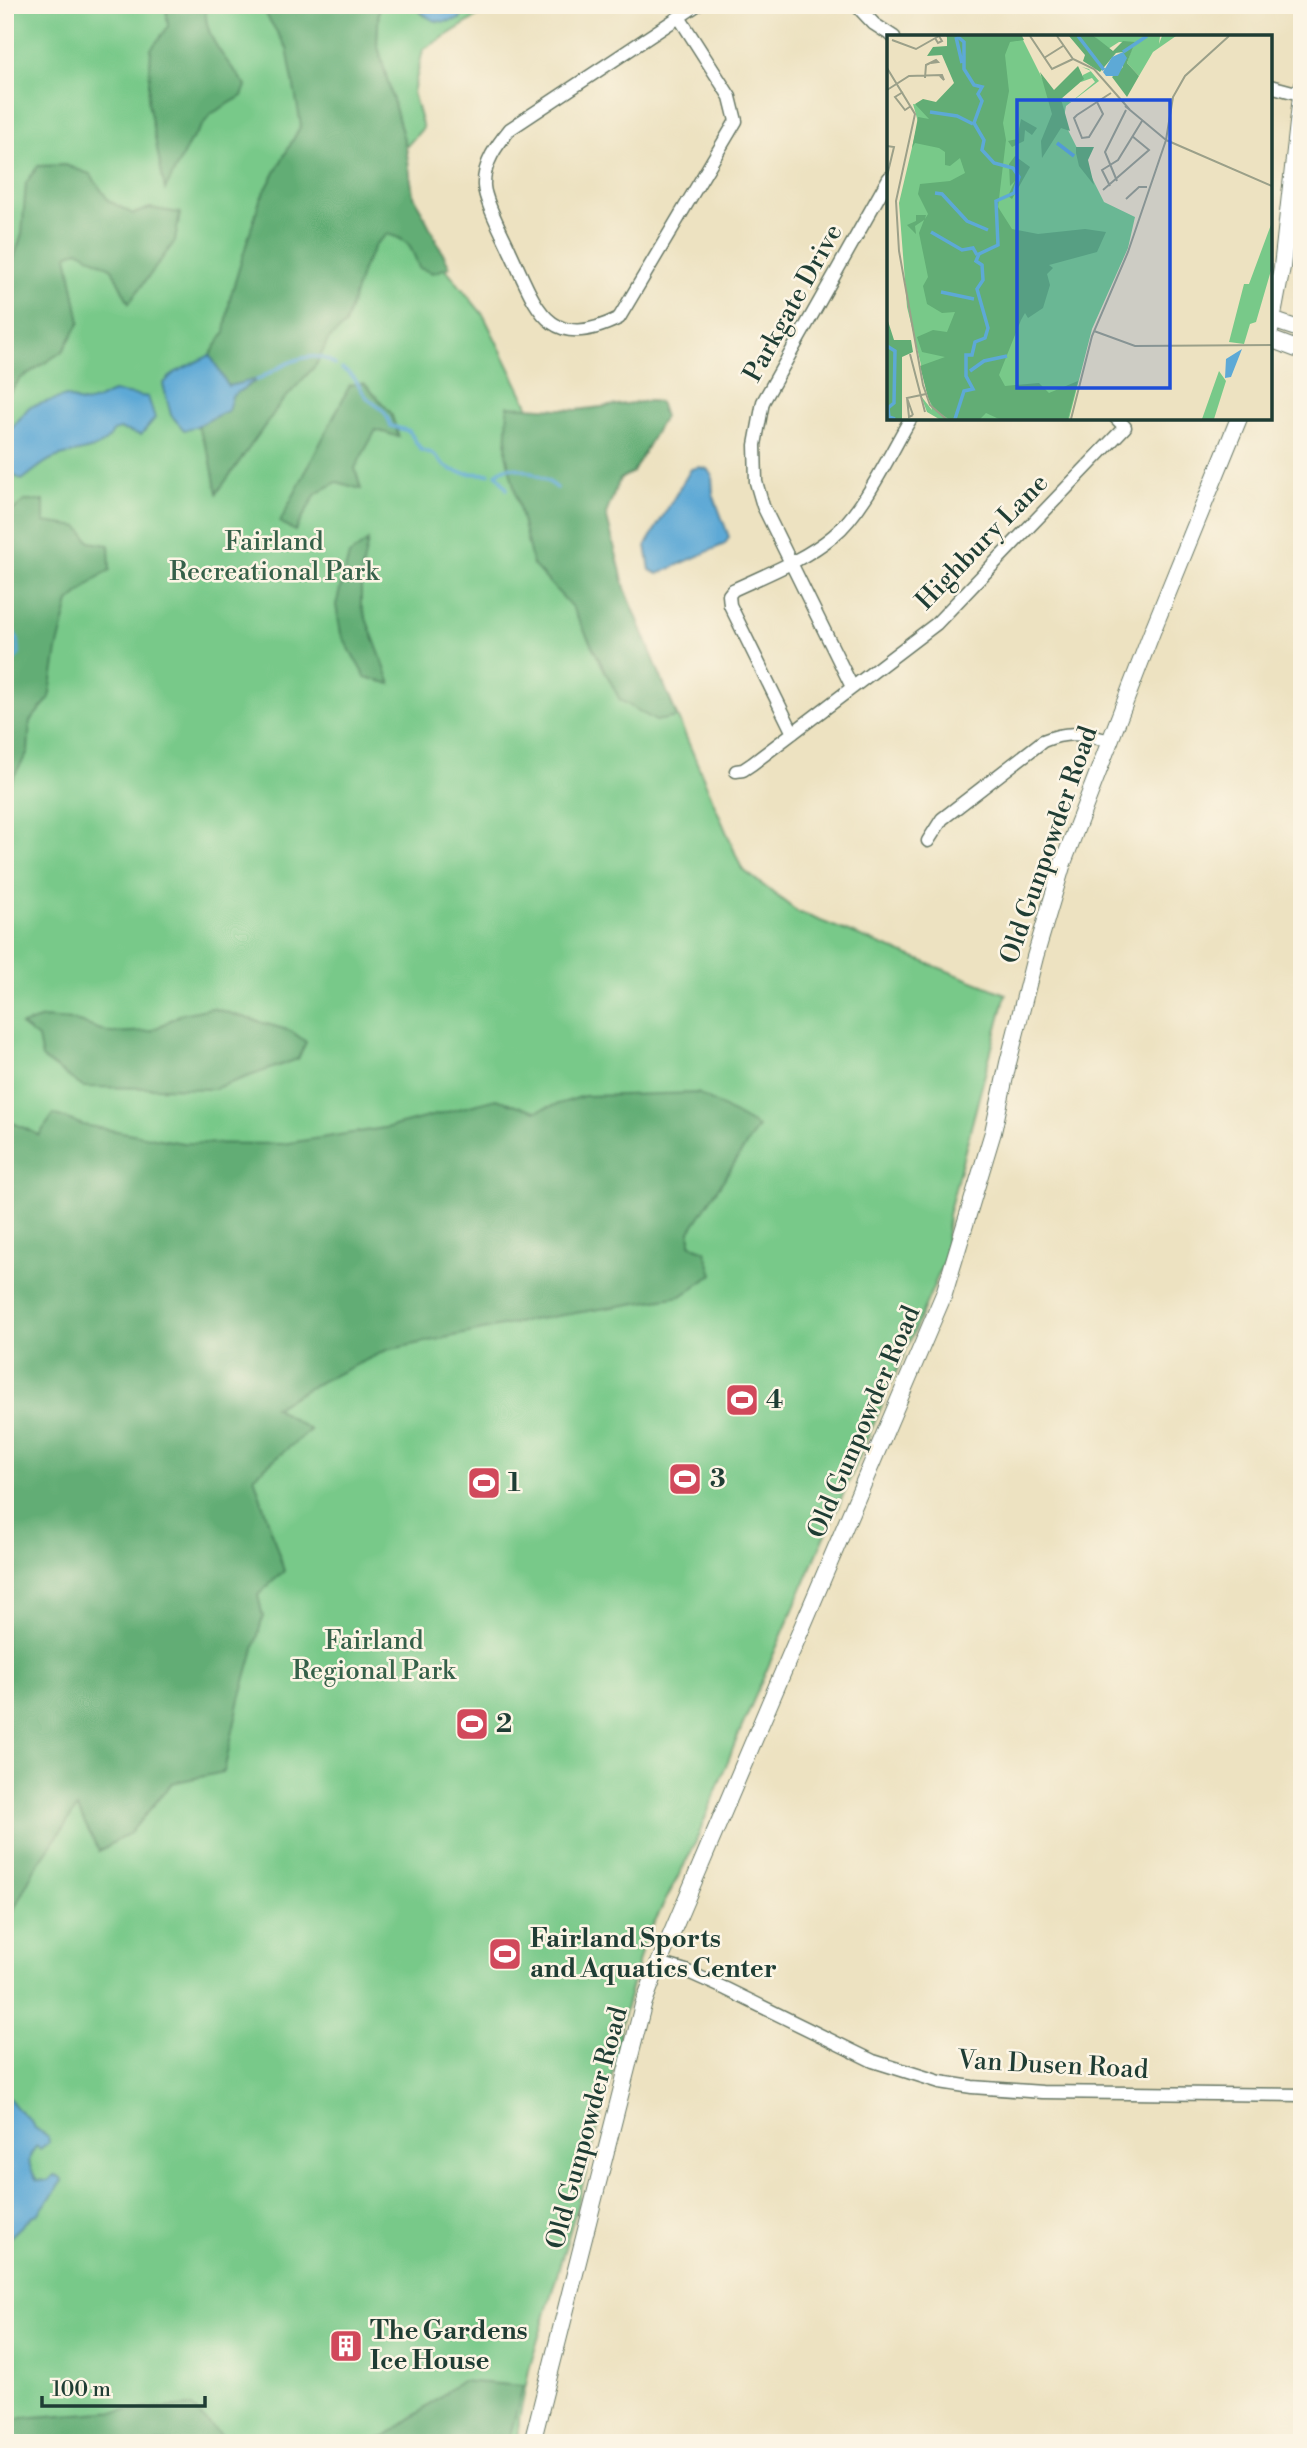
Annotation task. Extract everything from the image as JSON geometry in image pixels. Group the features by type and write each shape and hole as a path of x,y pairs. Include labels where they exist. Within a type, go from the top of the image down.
{"main road":[{"path":"1272,318 1282,267 1301,90"},
{"path":"1272,323 1302,330"},
{"path":"1272,340 1302,351"},
{"name":"Old Gunpowder Road","path":"531,2443 643,2005 944,1294 993,1132 1047,913 1063,863 1238,420"}],"street":[{"path":"679,17 730,97 736,121 619,318 597,329 572,331 553,324 537,309 497,224 484,186 491,153 510,129 679,17 698,5"},
{"path":"856,5 874,24 891,35"},
{"path":"1272,86 1301,90"},
{"name":"Parkgate Drive","path":"852,687 762,506 756,482 755,445 763,402 887,182"},
{"path":"793,733 730,605 729,595 733,590 790,564 834,536 858,508 910,420"},
{"name":"Highbury Lane","path":"852,687 936,624 1125,427 1118,420"},
{"path":"736,771 743,770 852,687"},
{"path":"928,841 942,819 1043,741 1059,734 1079,733 1110,741"},
{"name":"Van Dusen Road","path":"659,1963 713,1983 873,2061 940,2082 1042,2092 1302,2095"}],"green space":[{"path":"5,5 321,5 422,239 484,316 656,666 742,869 798,912 1006,994 948,1215 945,1260 738,1736 694,1846 643,1944 621,2025 618,2053 576,2210 529,2370 517,2443 5,2443"},
{"path":"166,5 206,5 208,28 212,38 246,86 242,96 211,114 189,143 165,190 148,102 151,49 168,27"},
{"path":"260,5 379,5 377,43 406,147 413,194 450,267 433,273 419,268 409,245 395,236 387,234 376,244 363,268 345,325 328,340 316,365 281,403 217,493 210,457 198,427 206,419 228,411 232,396 256,381 228,386 210,355 225,332 230,298 260,200 301,125 287,48"},
{"path":"379,5 413,5 425,16 460,19 465,5 496,5 423,50 413,93 423,128 406,147 377,43"},
{"path":"65,165 90,174 109,201 133,214 150,208 180,213 175,241 129,303 112,269 78,250 67,255 80,322 63,351 20,379 5,399 5,317 12,264 22,234 26,183 38,166"},
{"path":"364,383 391,413 399,437 376,430 355,468 361,489 337,482 316,494 295,531 280,522 350,385"},
{"path":"659,402 664,417 633,472 620,479 606,514 625,588 677,717 656,721 620,700 572,607 533,565 506,454 508,406 577,410"},
{"path":"24,501 44,501 44,522 79,527 90,542 109,545 110,570 69,602 49,699 30,721 28,752 5,791 5,514 7,516"},
{"path":"368,541 361,574 361,605 391,684 365,677 341,634 336,605 349,555"},
{"path":"212,1008 291,1031 306,1042 298,1059 213,1089 83,1087 42,1058 38,1038 21,1025 43,1018 73,1020 110,1033 151,1031 181,1014"},
{"path":"698,1093 758,1127 690,1231 690,1244 705,1251 713,1274 681,1296 526,1321 387,1350 274,1407 310,1430 254,1476 284,1571 258,1595 263,1617 240,1699 224,1772 172,1783 130,1833 99,1851 77,1808 34,1870 5,1927 5,1119 39,1135 54,1114 83,1125 183,1143 282,1144 390,1127 496,1099 536,1111 584,1096"},
{"path":"461,2381 523,2386 508,2443 365,2443 386,2437"},
{"path":"191,2406 228,2443 5,2443 5,2419"}],"water":[{"path":"413,5 465,5 460,19 445,22 429,18"},
{"path":"210,355 228,386 258,379 232,396 228,411 184,430 171,415 163,384 174,373"},
{"path":"113,392 148,397 155,418 141,435 120,429 113,431 109,438 96,447 50,460 22,480 5,470 5,444 12,428 29,407 66,396 80,402 90,402"},
{"path":"691,469 707,469 712,475 713,494 729,537 725,544 658,574 650,570 646,545"},
{"path":"5,2093 34,2127 48,2137 49,2142 40,2149 37,2146 31,2154 30,2167 37,2180 48,2181 55,2175 63,2181 38,2214 32,2216 5,2242"}],"waterway":[{"path":"257,380 285,364 306,357 326,359 335,365"},
{"path":"342,369 353,378 369,400 382,409 391,426 409,431 421,450 432,454 454,470 489,474"},
{"path":"496,474 506,468 518,469 540,477 557,488"},
{"path":"497,474 507,489"},
{"path":"5,589 7,619 18,641"},
{"path":"5,636 18,641 19,654 5,671"}],"place":[{"name":"4","path":"742,1400"},
{"name":"3","path":"685,1479"},
{"name":"1","path":"484,1483"},
{"name":"2","path":"472,1724"},
{"name":"Fairland Sports and Aquatics Center","path":"505,1954"},
{"name":"The Gardens Ice House","path":"346,2346"}],"park label":[{"name":"Fairland Recreational Park","path":"274,557"},
{"name":"Fairland Regional Park","path":"374,1656"}]}
